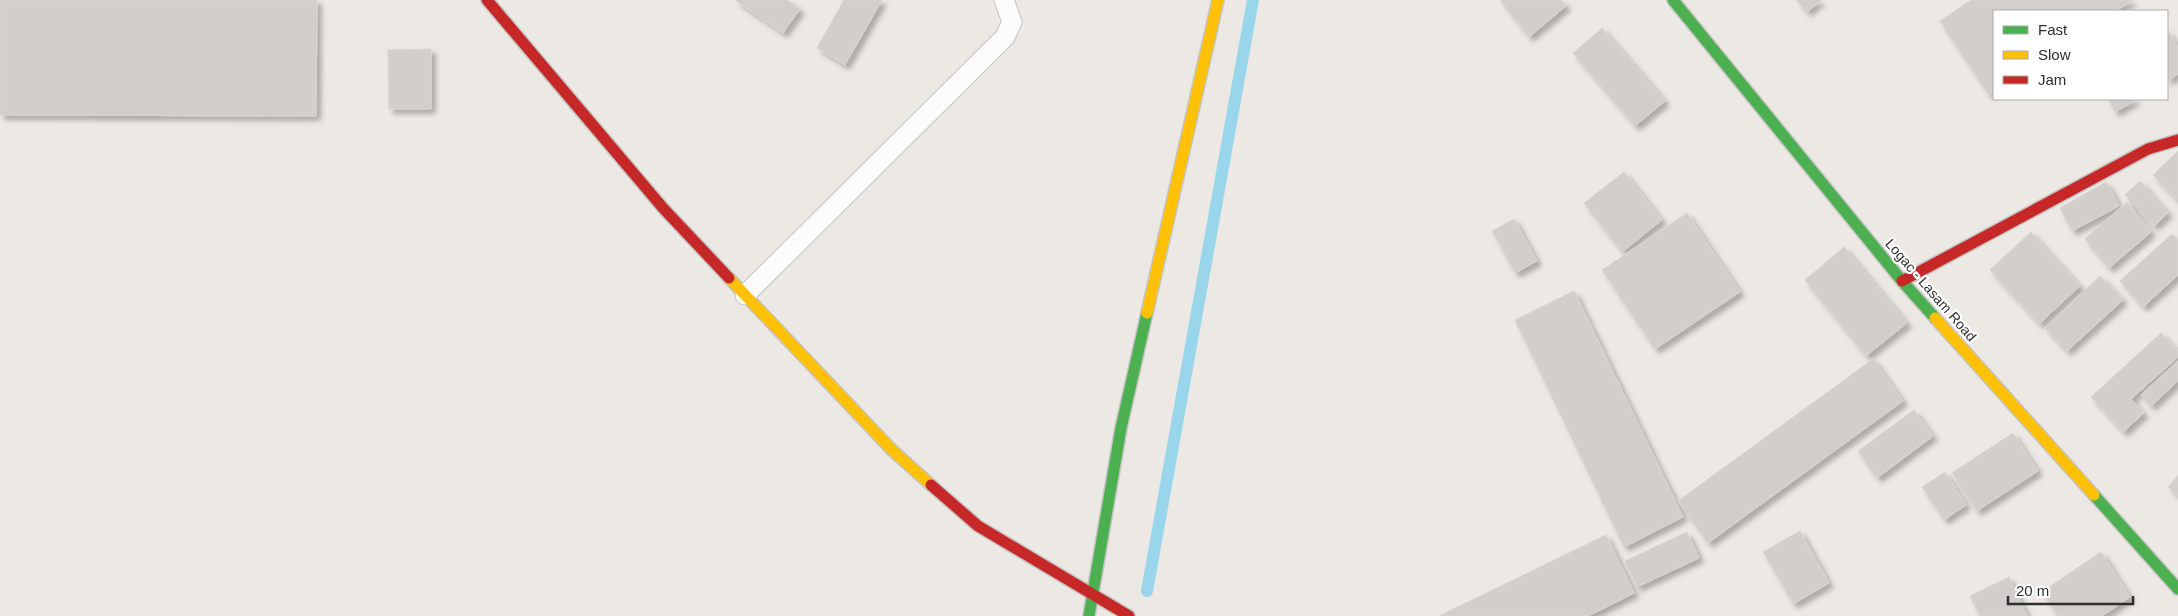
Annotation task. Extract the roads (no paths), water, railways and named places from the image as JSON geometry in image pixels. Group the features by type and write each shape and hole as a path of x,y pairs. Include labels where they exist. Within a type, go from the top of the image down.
{"street":[{"path":"1089,616 1121,428 1218,0"},
{"name":"Logac - Lasam Road","path":"1673,0 1902,281 2178,589"},
{"path":"497,3 663,208 892,450 978,526 1092,592 1129,616"},
{"path":"1902,281 2148,149 2178,140"}],"lane":[{"path":"745,295 1004,37 1012,22 1004,0"}],"waterway":[{"path":"1147,591 1253,0"}]}
